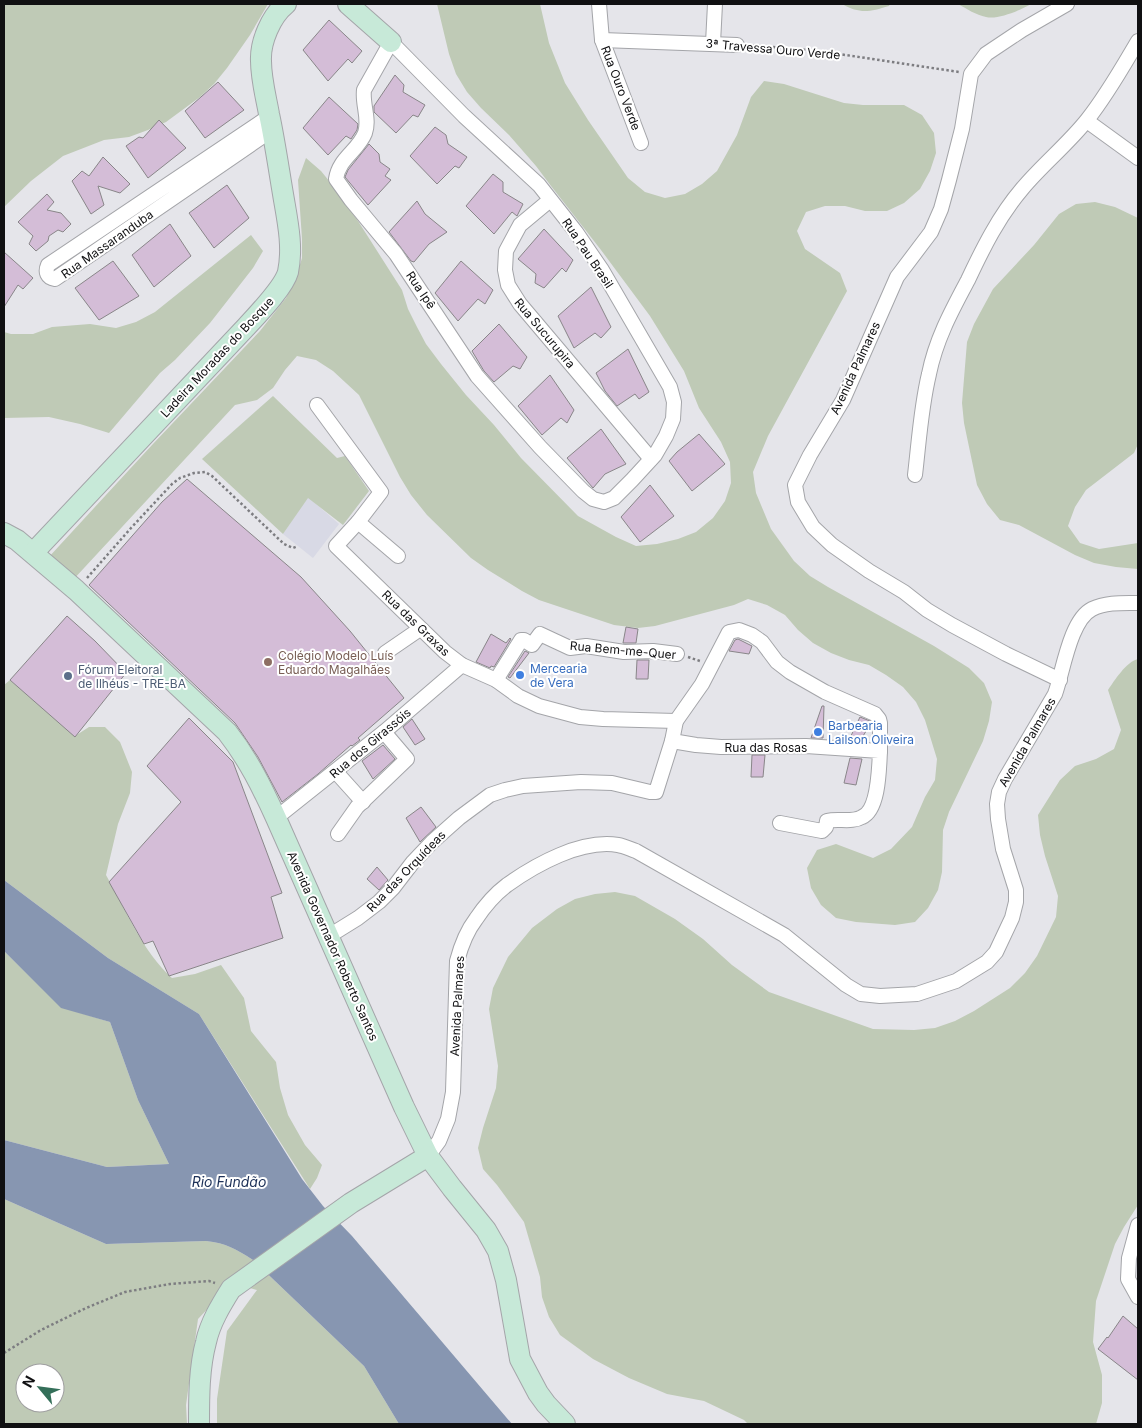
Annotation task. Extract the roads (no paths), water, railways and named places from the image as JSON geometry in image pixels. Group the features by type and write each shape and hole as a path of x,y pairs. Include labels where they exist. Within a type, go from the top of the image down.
{"main road":[{"name":"Ladeira Moradas do Bosque","path":"33,553 247,326 273,296 287,273 290,250 289,227 260,60 264,40 272,20 286,4"},
{"path":"348,4 391,42"},
{"name":"Avenida Governador Roberto Santos","path":"4,533 17,540 76,590 227,732 242,752 256,775 276,818 404,1107 428,1156 486,1230 498,1251 506,1280 520,1359 546,1404 565,1424"},
{"path":"199,1424 202,1358 206,1340 221,1304 231,1289 351,1203 428,1156"}],"street":[{"name":"Rua Ouro Verde","path":"599,4 602,40 641,143"},
{"path":"713,43 715,4"},
{"name":"Avenida Palmares","path":"428,1156 440,1140 450,1110 457,961 462,941 475,919 506,886 554,857 597,845 617,845 636,851 784,934 846,985 861,994 880,996 917,994 956,981 987,962 996,952 1012,918 1016,902 1016,890 999,831 999,792 1017,755 1055,694 1060,680 952,625 832,545 813,527 798,502 795,485 842,400 897,277 931,232 941,209 962,129 972,74 986,54 1022,30 1068,4"},
{"name":"3ª Travessa Ouro Verde","path":"602,40 737,44"},
{"path":"915,475 923,402 938,340 998,222 1021,189 1087,121 1112,86 1138,41"},
{"name":"Rua Pau Brasil","path":"391,42 464,116 539,185 576,232 602,270 670,387 674,402 673,419 666,436 652,459 614,498"},
{"name":"Rua Ipê","path":"391,42 364,90 363,98 367,120 365,132 360,142 341,164 336,179 396,254 478,376 494,395 540,447 583,491 593,499 604,502 614,498"},
{"path":"1087,121 1138,158"},
{"name":"Rua Massaranduba","path":"271,123 172,200 55,280 49,277 46,270 48,265 164,187 271,123"},
{"path":"164,187 172,200"},
{"name":"Rua Sucurupira","path":"550,200 520,225 506,251 504,270 508,285 520,304 652,459"},
{"path":"102,228 111,241"},
{"name":"Rua das Graxas","path":"317,405 381,492 358,522 336,546 436,645 462,665 496,680 518,696 539,706 580,717 676,721"},
{"path":"358,522 398,556"},
{"path":"1060,680 1067,648 1083,615 1092,609 1116,603 1138,603"},
{"path":"385,653 420,629"},
{"path":"672,741 676,721 702,684 729,632 738,630 752,635 762,642 777,662 790,672 826,692 875,714 880,723 880,752 874,804 869,812 862,818 827,821 826,827 822,831 780,823"},
{"name":"Rua Bem-me-Quer","path":"496,680 521,640 532,644 541,633 570,648 586,646 624,652 653,651 677,654"},
{"name":"Rua dos Girassóis","path":"276,818 336,772 462,665"},
{"path":"338,834 357,806 407,759 384,732"},
{"name":"Rua das Rosas","path":"672,741 721,747 806,746 880,752"},
{"name":"Rua das Orquídeas","path":"329,936 379,902 432,842 459,818 490,796 523,786 581,782 612,784 656,792 672,741"},
{"path":"336,772 362,802"},
{"path":"1138,1225 1129,1258 1128,1279 1138,1297"}],"water":[{"name":"Rio Fundão","path":"4,880 108,958 199,1014 302,1179 323,1206 352,1236 512,1424 399,1424 364,1366 253,1260 231,1247 206,1241 106,1244 4,1199 4,1140 107,1167 169,1164 138,1100 110,1022 61,1008 4,951"}],"place":[{"name":"Colégio Modelo Luís Eduardo Magalhães","path":"268,662"},
{"name":"Mercearia de Vera","path":"520,675"},
{"name":"Fórum Eleitoral de Ilhéus - TRE-BA","path":"68,676"},
{"name":"Barbearia Lailson Oliveira","path":"818,732"}]}
